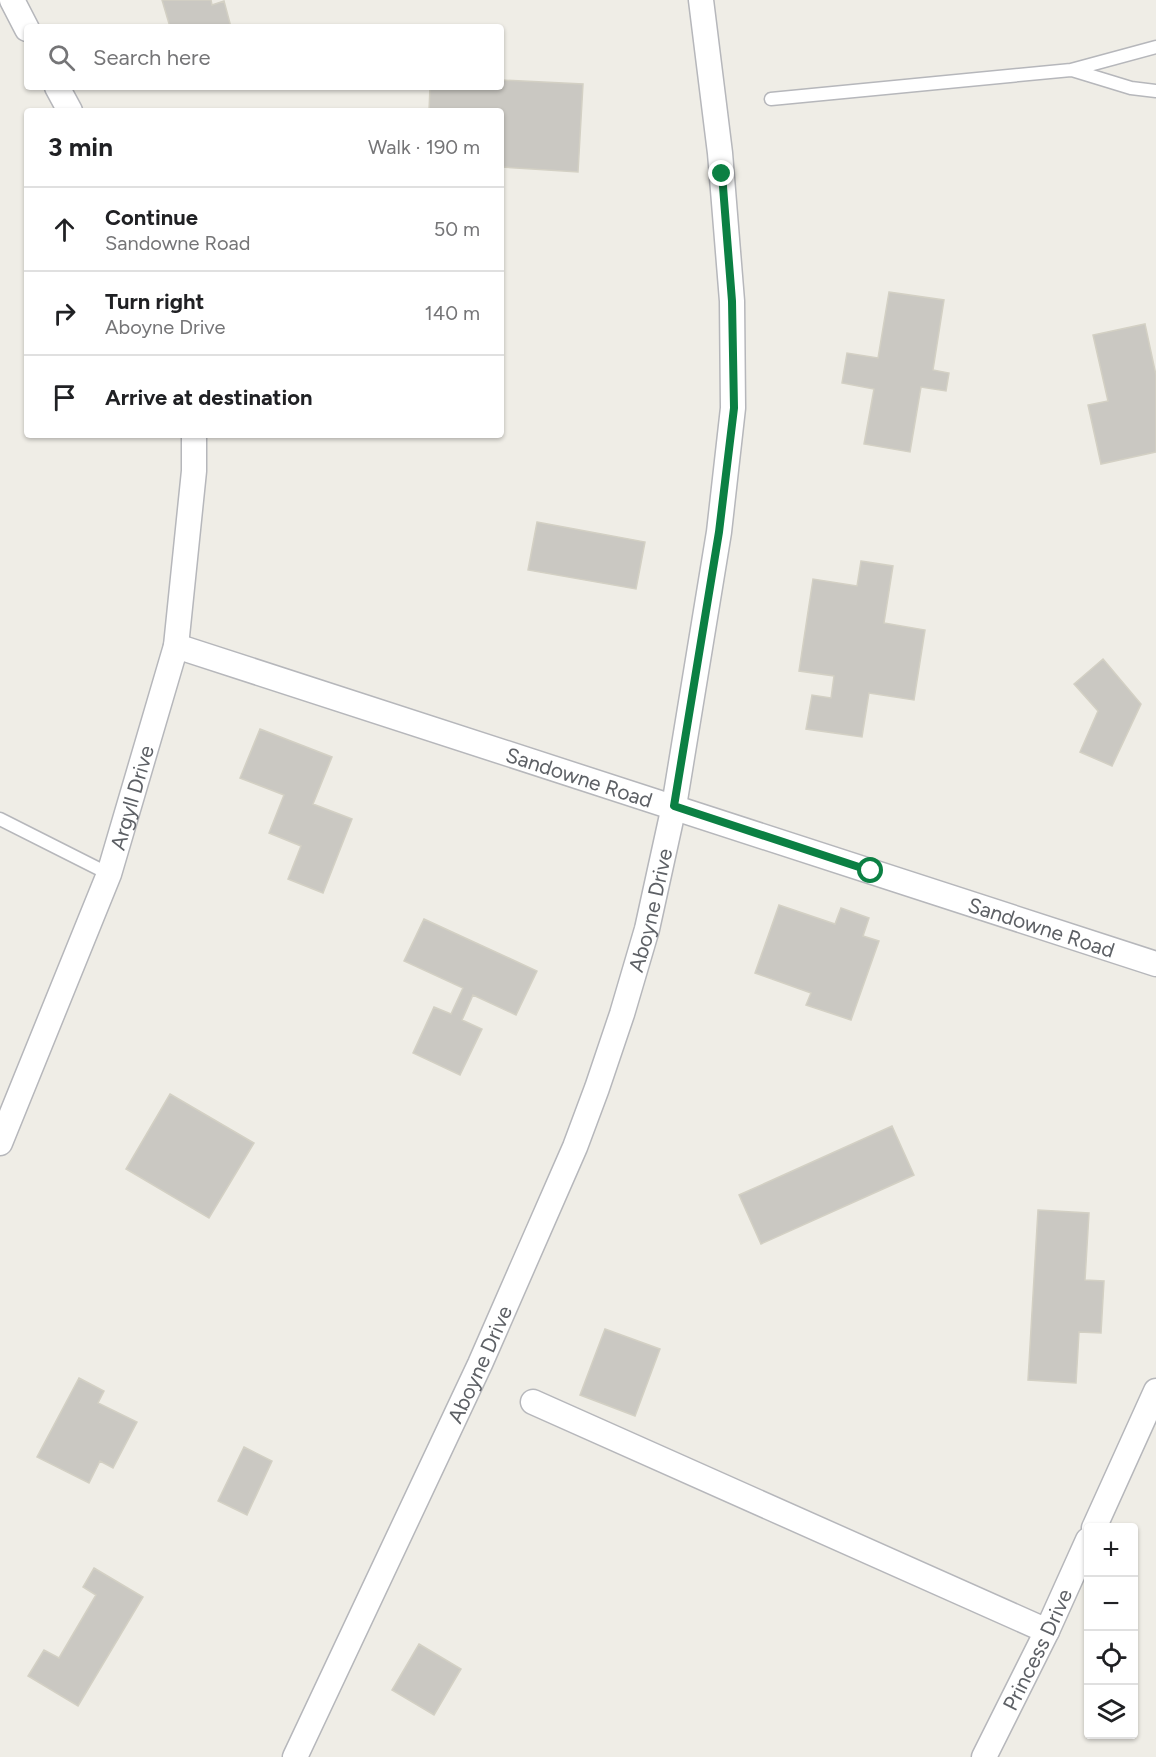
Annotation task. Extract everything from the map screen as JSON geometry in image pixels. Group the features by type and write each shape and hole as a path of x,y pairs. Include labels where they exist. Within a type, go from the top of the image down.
{"street":[{"path":"12,0 24,24"},
{"name":"Aboyne Drive","path":"295,1757 480,1364 575,1147 622,1014 647,928 674,806 719,532 734,408 731,278 720,153 701,0"},
{"path":"59,90 68,108"},
{"name":"Argyll Drive","path":"0,1143 109,874 176,646 194,471 194,438"},
{"name":"Sandowne Road","path":"176,646 1156,964"},
{"path":"1096,1523 1156,1390"},
{"path":"533,1402 1047,1631"},
{"name":"Princess Drive","path":"986,1756 1084,1551"}],"lane":[{"path":"771,99 1071,70 1156,47"},
{"path":"1071,70 1131,88 1156,91"},
{"path":"0,819 109,874"}],"building":[{"path":"162,0 211,0 212,5 224,1 230,24 169,24"},
{"path":"504,80 583,84 578,172 504,167 504,108 429,108 430,90 504,90"},
{"path":"889,292 944,300 933,370 949,373 946,391 921,387 910,452 864,444 874,389 842,383 847,353 878,358"},
{"path":"1145,324 1156,375 1156,452 1101,464 1088,405 1108,401 1093,335"},
{"path":"537,522 645,542 636,589 528,570"},
{"path":"861,561 893,566 884,623 925,630 914,700 869,693 862,737 806,729 812,695 831,698 834,676 799,671 813,579 857,586"},
{"path":"1103,659 1141,704 1112,766 1080,752 1098,711 1074,684"},
{"path":"260,729 332,757 313,804 352,819 323,893 288,879 301,846 269,833 284,795 240,778"},
{"path":"779,905 835,924 841,908 869,918 863,936 879,941 851,1020 806,1005 811,993 755,973"},
{"path":"424,919 537,971 516,1015 473,995 462,1020 482,1029 460,1075 413,1053 434,1007 451,1014 463,988 404,961"},
{"path":"170,1094 254,1143 209,1218 126,1169"},
{"path":"892,1126 914,1175 761,1244 739,1195"},
{"path":"1038,1210 1089,1213 1085,1280 1104,1281 1101,1333 1079,1332 1076,1383 1028,1380"},
{"path":"605,1329 660,1349 635,1416 580,1395"},
{"path":"79,1378 104,1391 98,1403 137,1422 113,1468 100,1461 89,1483 37,1457"},
{"path":"244,1447 272,1461 247,1515 218,1501"},
{"path":"94,1568 143,1597 78,1706 28,1676 44,1650 59,1658 96,1595 83,1587"},
{"path":"419,1644 461,1669 434,1715 392,1690"}],"route":[{"path":"722,174 732,301 734,408 719,532 674,806 871,871"}]}
